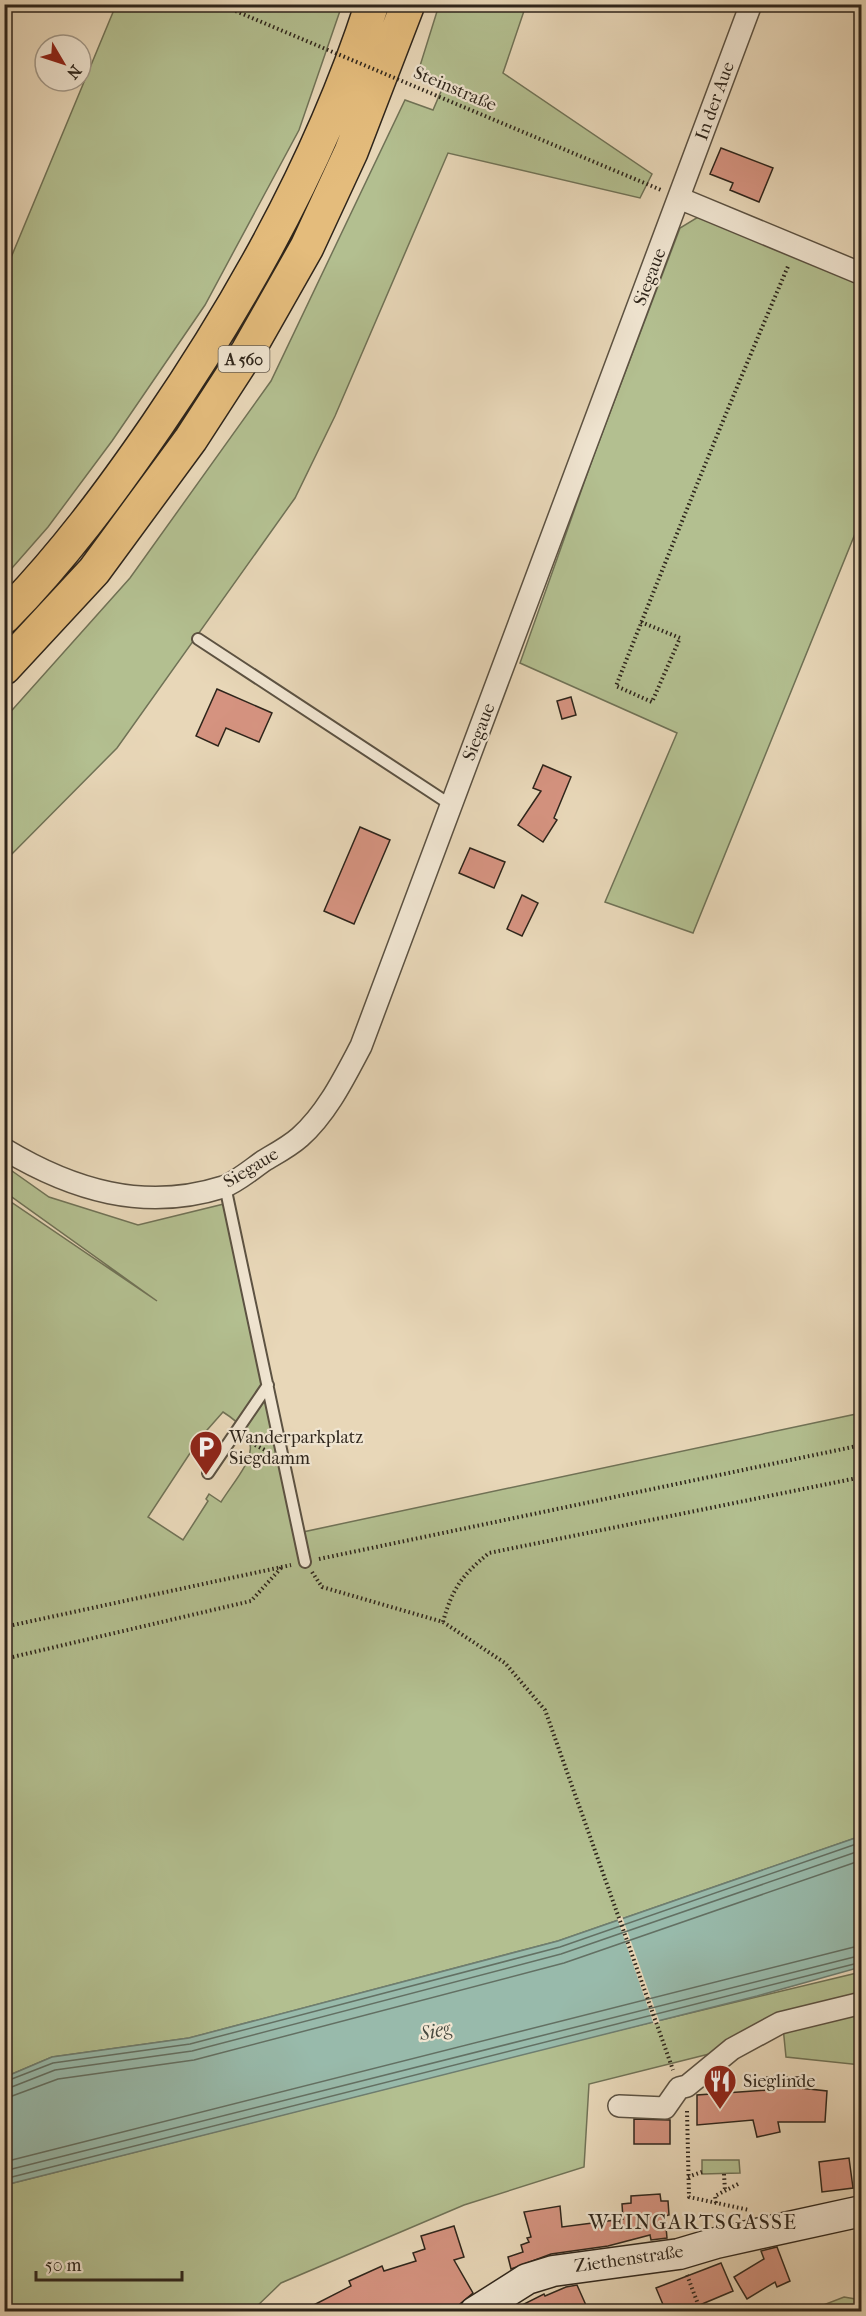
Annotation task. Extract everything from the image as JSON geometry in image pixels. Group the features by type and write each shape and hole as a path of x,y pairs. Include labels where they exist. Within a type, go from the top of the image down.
{"highway":[{"name":"A 560","path":"4,617 27,594 112,490 190,375 256,267 313,154 372,4"},
{"name":"A 560","path":"4,668 94,571 191,439 249,351 307,248 351,152 408,4"}],"main road":[{"name":"Ziethenstraße","path":"475,2312 527,2279 553,2271 679,2254 716,2243 861,2211"}],"street":[{"name":"In der Aue","path":"679,198 751,4"},
{"path":"679,198 861,274"},
{"name":"Siegaue","path":"4,1149 34,1167 81,1187 127,1197 175,1196 225,1186 300,1138 333,1098 361,1046 679,198"},
{"path":"619,2106 665,2108 681,2082 732,2049 780,2023 861,2002"}],"lane":[{"path":"198,639 452,805"},
{"path":"225,1186 305,1562"},
{"path":"208,1473 268,1385"}],"path":[{"name":"Steinstraße","path":"219,4 679,198"},
{"path":"641,621 680,638 652,702 616,686 641,621 797,247"},
{"path":"233,1435 284,1460"},
{"path":"4,1627 861,1445"},
{"path":"443,1622 451,1593 469,1569 489,1554 861,1477"},
{"path":"305,1562 322,1587 443,1622 505,1663 545,1710 681,2082 689,2197 753,2211 743,2216"},
{"path":"4,1659 251,1601 282,1567"},
{"path":"688,2177 702,2172"},
{"path":"724,2174 725,2191"},
{"path":"716,2203 715,2196 740,2183"},
{"path":"679,2254 701,2312"}],"green space":[{"path":"116,5 342,5 299,130 205,305 112,441 48,527 5,576 5,272 79,93 93,93 93,60"},
{"path":"439,5 526,5 503,73 652,174 640,198 448,153 335,416 295,498 117,748 5,861 5,718 130,578 271,381 405,100 433,110 445,82 419,69"},
{"path":"698,217 861,285 861,519 693,933 605,902 677,733 520,663 595,452 680,228"},
{"path":"5,1166 49,1197 138,1225 228,1203 298,1533 861,1413 861,1836 558,1941 189,2038 52,2057 5,2077 5,1198 157,1301 5,1192","holes":["223,1412 238,1423 247,1434 250,1444 249,1455 238,1477 221,1502 209,1494 206,1499 208,1501 183,1540 148,1517 200,1438"]},
{"path":"861,1972 861,2065 786,2057 782,2017 717,2052 589,2084 584,2167 464,2205 281,2283 252,2311 5,2312 5,2185 578,2040"},
{"path":"702,2160 739,2160 740,2173 702,2174"},
{"path":"844,2297 861,2300 861,2311 808,2311"}],"water":[{"name":"Sieg","path":"861,1836 861,1967 757,1996 5,2185 5,2077 52,2057 189,2038 558,1941"}],"pier":[{"path":"622,1916 660,2023 654,2025 617,1918"}],"building":[{"path":"721,148 773,168 759,202 730,190 733,183 710,174"},
{"path":"217,689 272,713 259,742 226,728 218,746 196,736"},
{"path":"571,697 576,715 562,719 557,701"},
{"path":"543,765 571,777 554,818 557,820 543,842 518,825 541,791 533,788"},
{"path":"360,827 390,840 354,924 324,911"},
{"path":"470,848 505,862 494,888 459,873"},
{"path":"522,895 538,903 522,936 507,929"},
{"path":"767,2077 800,2077 800,2088 827,2091 825,2122 778,2122 780,2132 757,2137 753,2120 697,2125 697,2095 768,2090"},
{"path":"634,2119 670,2120 670,2144 634,2144"},
{"path":"849,2158 853,2188 822,2192 819,2162"},
{"path":"660,2194 661,2201 668,2201 669,2215 665,2216 667,2238 651,2240 650,2235 608,2246 551,2254 511,2269 508,2257 523,2252 521,2245 529,2242 527,2238 531,2237 524,2212 560,2206 562,2227 623,2219 622,2204 631,2203 631,2196"},
{"path":"454,2226 464,2257 454,2260 473,2293 460,2304 458,2312 300,2312 351,2286 349,2281 382,2266 384,2271 416,2261 413,2253 425,2249 421,2236"},
{"path":"777,2247 790,2281 777,2287 775,2282 747,2299 734,2277 764,2259 761,2251"},
{"path":"721,2263 733,2291 695,2307 697,2312 671,2312 668,2305 664,2307 656,2288"},
{"path":"577,2285 589,2312 508,2312 544,2294 545,2296"}],"place":[{"name":"Wanderparkplatz Siegdamm","path":"206,1476"},
{"name":"Sieglinde","path":"720,2110"}],"district":[{"name":"WEINGARTSGASSE","path":"693,2222"}]}
